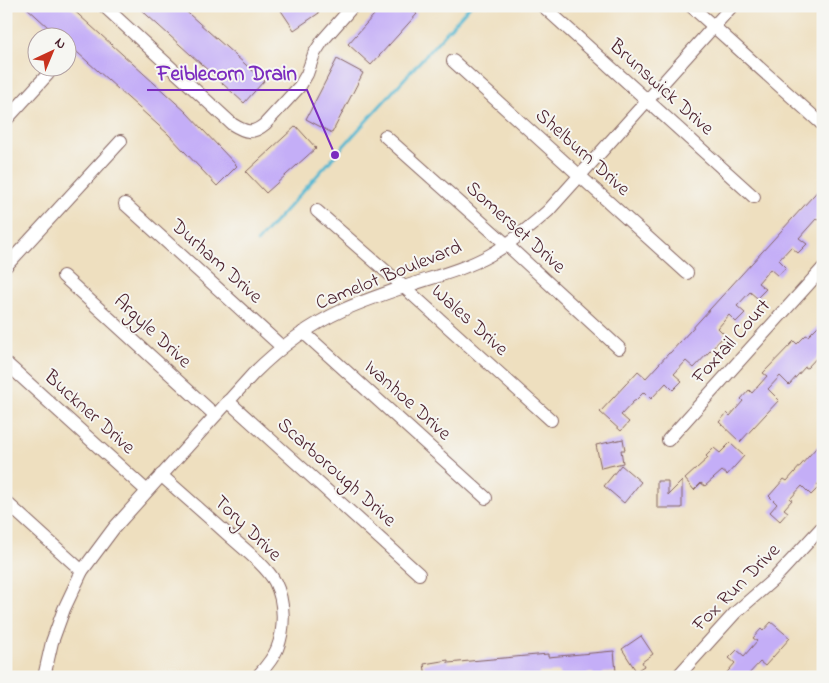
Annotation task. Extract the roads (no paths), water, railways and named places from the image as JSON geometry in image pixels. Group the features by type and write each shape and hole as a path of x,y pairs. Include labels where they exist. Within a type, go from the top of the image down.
{"street":[{"path":"104,6 232,124 242,130 251,132 265,124 300,86 307,74 314,54 346,9"},
{"name":"Brunswick Drive","path":"543,6 754,197"},
{"path":"691,6 823,125"},
{"name":"Camelot Boulevard","path":"44,677 52,642 82,571 114,528 253,374 303,332 343,310 469,265 506,244 528,228 548,211 732,6"},
{"name":"Shelburn Drive","path":"453,61 687,273"},
{"path":"6,120 44,78"},
{"name":"Somerset Drive","path":"385,136 619,348"},
{"path":"6,266 121,141"},
{"name":"Durham Drive","path":"125,204 282,348"},
{"name":"Wales Drive","path":"317,211 551,420"},
{"name":"Foxtail Court","path":"668,440 823,269"},
{"name":"Argyle Drive","path":"63,276 215,415"},
{"name":"Ivanhoe Drive","path":"303,332 486,498"},
{"name":"Buckner Drive","path":"6,363 147,491"},
{"name":"Scarborough Drive","path":"228,401 419,574"},
{"name":"Tory Drive","path":"162,475 260,563 274,582 281,601 283,620 281,636 277,651 257,677"},
{"path":"6,502 82,571"},
{"name":"Fox Run Drive","path":"677,677 735,612 786,567 823,526"}],"waterway":[{"path":"257,242 470,6"}],"place":[{"name":"Feiblecorn Drain","path":"335,155"}]}
